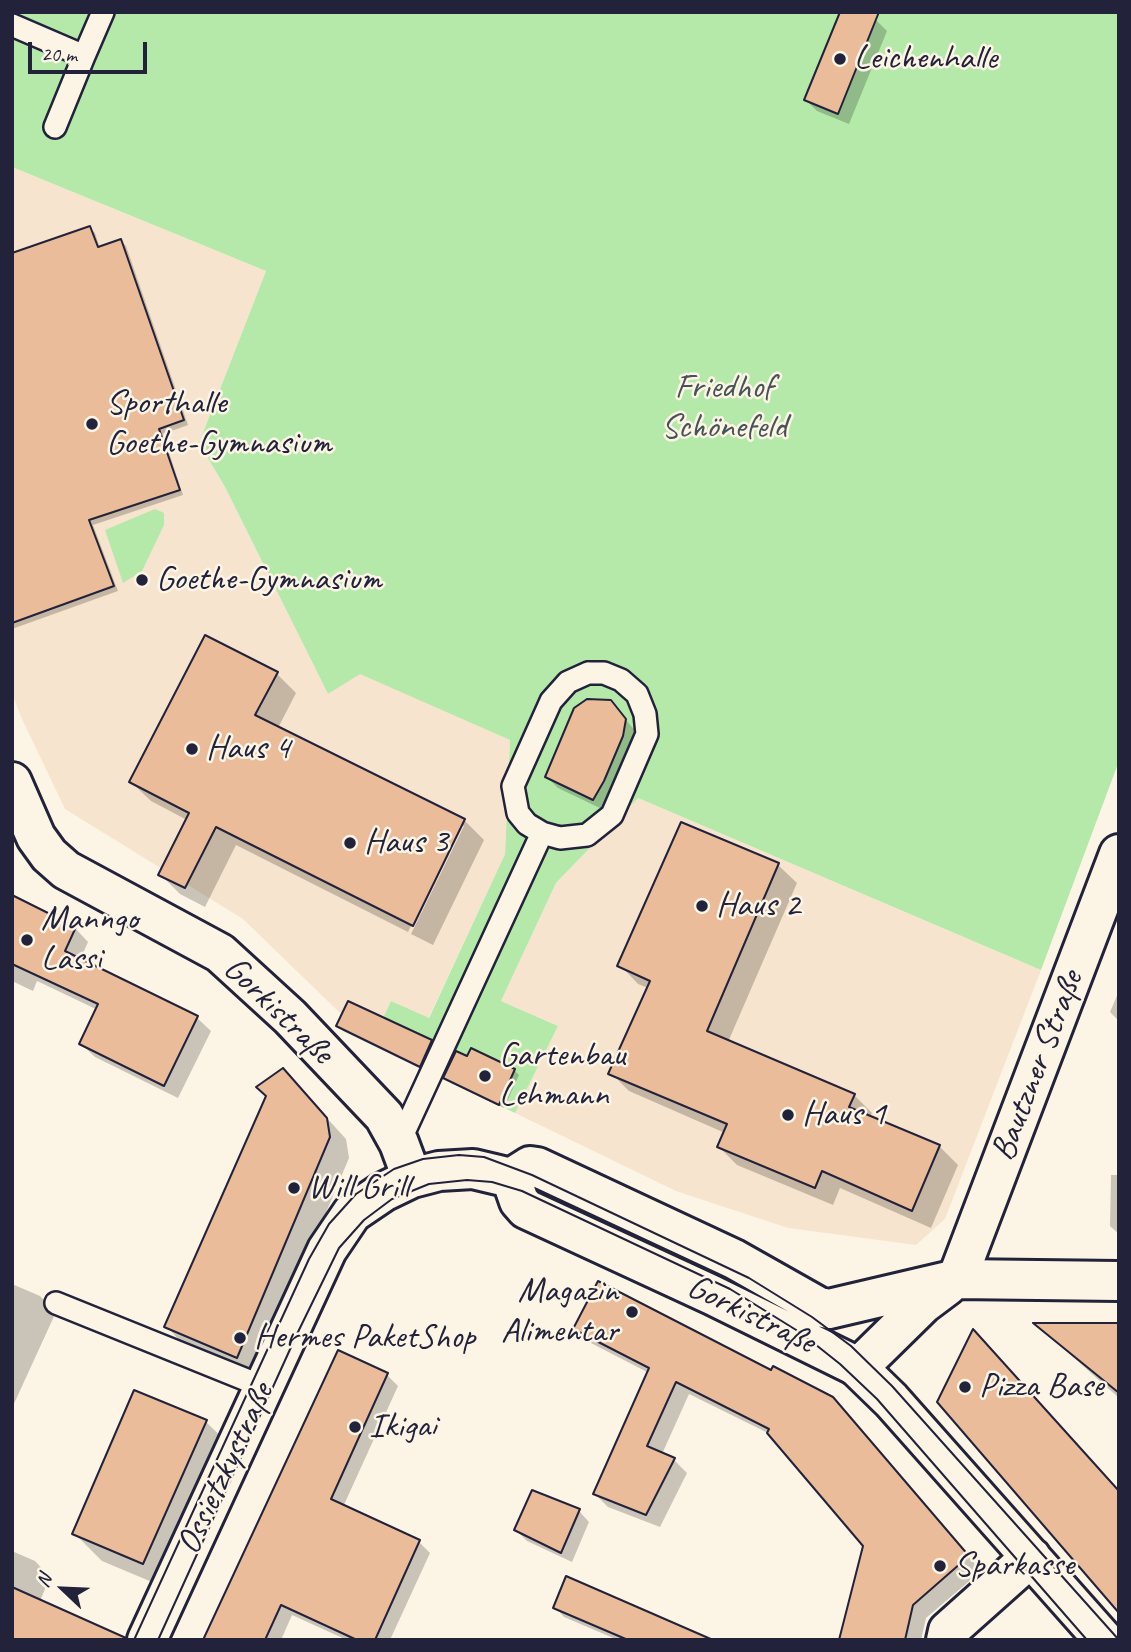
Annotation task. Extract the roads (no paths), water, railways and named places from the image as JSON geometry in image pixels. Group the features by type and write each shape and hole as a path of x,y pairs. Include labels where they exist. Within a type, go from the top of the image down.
{"main road":[{"path":"12,782 28,821 49,855"},
{"name":"Gorkistraße","path":"12,839 49,855 66,870 89,884 220,953 290,1017 384,1116 399,1143 412,1178 439,1171 473,1169 511,1178 530,1166 537,1167 734,1259 836,1334 891,1400 1104,1640"},
{"name":"Bautzner Straße","path":"957,1279 1119,854"},
{"name":"Ossietzkystraße","path":"147,1640 327,1250 352,1213 383,1192 412,1178"},
{"name":"Gorkistraße","path":"511,1178 519,1202 526,1209 712,1295 836,1334"},
{"path":"957,1279 923,1304 882,1345 836,1334 829,1309 957,1279 1119,1281"},
{"path":"946,1640 948,1631 1031,1557"}],"lane":[{"path":"55,127 103,12"},
{"path":"12,24 85,57"},
{"path":"588,673 604,673 621,680 637,694 645,714 648,734 612,815 587,835 560,838 542,833 527,824 518,813 513,786 551,701 568,682 588,673"},
{"path":"399,1143 542,833"},
{"path":"56,1303 264,1387"}],"tram line":[{"path":"134,1640 309,1259 329,1224 356,1194 394,1169 423,1159 459,1155 484,1157 532,1175 749,1278 812,1317 851,1346 892,1386 1119,1640"},
{"path":"158,1640 339,1248 364,1220 392,1199 429,1184 467,1180 492,1182 522,1191 730,1289 801,1333 840,1364 877,1399 1087,1640"}],"place":[{"name":"Leichenhalle","path":"840,59"},
{"name":"Sporthalle Goethe-Gymnasium","path":"92,424"},
{"name":"Goethe-Gymnasium","path":"142,580"},
{"name":"Haus 4","path":"192,749"},
{"name":"Haus 3","path":"350,843"},
{"name":"Haus 2","path":"702,906"},
{"name":"Manngo Lassi","path":"27,940"},
{"name":"Gartenbau Lehmann","path":"485,1076"},
{"name":"Haus 1","path":"788,1115"},
{"name":"Will Grill","path":"294,1188"},
{"name":"Magazin Alimentar","path":"632,1312"},
{"name":"Hermes PaketShop","path":"240,1338"},
{"name":"Pizza Base","path":"965,1387"},
{"name":"Ikigai","path":"355,1427"},
{"name":"Sparkasse","path":"940,1566"}],"park label":[{"name":"Friedhof Schönefeld","path":"724,408"}]}
